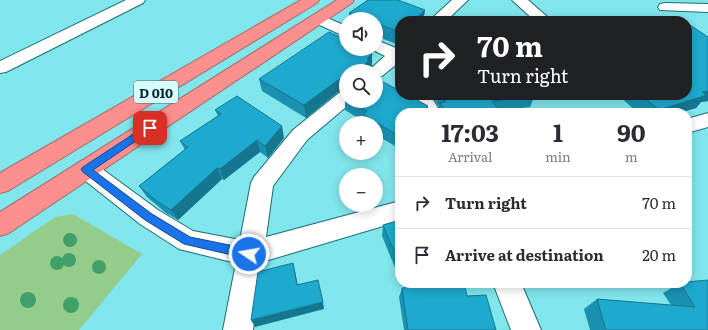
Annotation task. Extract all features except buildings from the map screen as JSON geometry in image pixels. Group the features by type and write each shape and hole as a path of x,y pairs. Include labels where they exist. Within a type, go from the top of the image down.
{"highway":[{"name":"D 010","path":"0,184 312,0"},
{"name":"D 010","path":"0,224 347,0"}],"street":[{"path":"0,68 138,0"},
{"path":"443,16 461,0"},
{"path":"519,0 538,16"},
{"path":"660,4 708,8"},
{"path":"660,4 676,16"},
{"path":"318,19 339,29"},
{"path":"383,48 395,53"},
{"path":"383,67 395,58"},
{"path":"238,330 249,254 262,183 300,135 339,103"},
{"path":"692,125 708,120"},
{"path":"86,169 149,217 188,241 249,254 395,212"},
{"path":"509,288 526,330"}],"green space":[{"path":"73,214 142,254 79,330 0,330 0,255 55,217"}],"route":[{"path":"150,128 86,169 149,217 188,241 249,254"}]}
